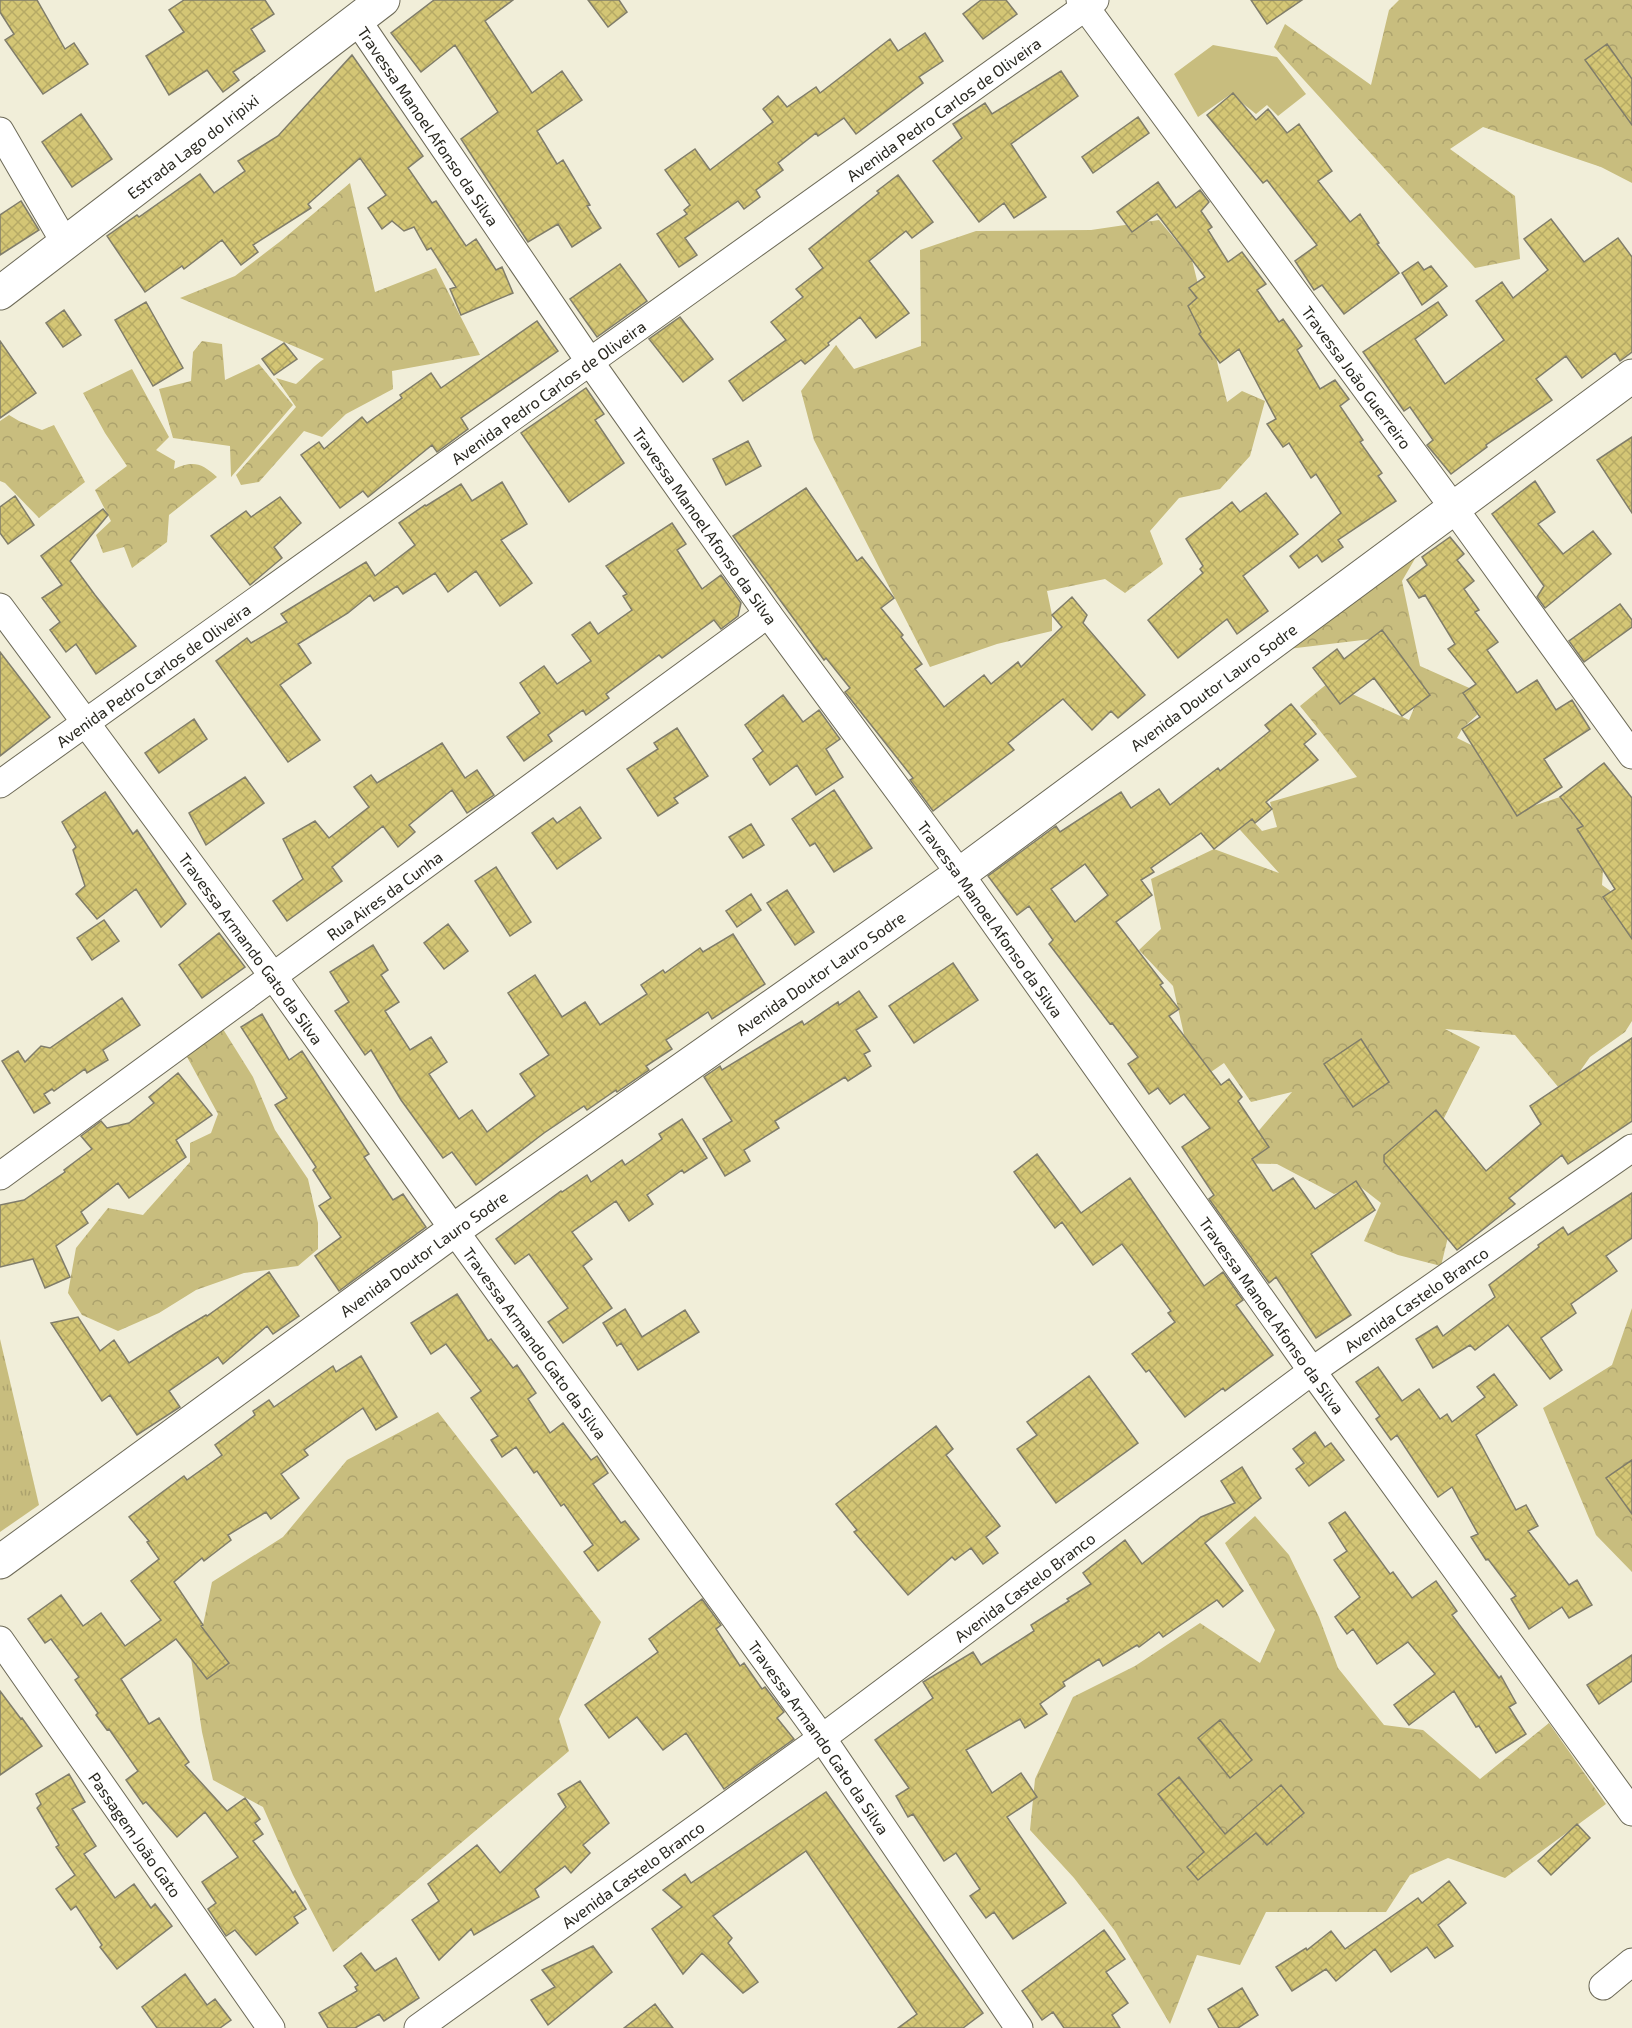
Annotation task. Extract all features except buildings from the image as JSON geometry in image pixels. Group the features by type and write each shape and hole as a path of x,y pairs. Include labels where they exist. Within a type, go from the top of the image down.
{"street":[{"name":"Estrada Lago do Iripixi","path":"0,293 383,0"},
{"name":"Avenida Pedro Carlos de Oliveira","path":"0,784 590,362 1086,3"},
{"name":"Travessa João Guerreiro","path":"1086,3 1632,755"},
{"name":"Travessa Manoel Afonso da Silva","path":"357,20 590,362 768,614 960,874 1312,1371 1632,1812"},
{"path":"0,131 65,243"},
{"name":"Avenida Doutor Lauro Sodre","path":"0,1562 454,1230 960,874 1632,376"},
{"name":"Travessa Armando Gato da Silva","path":"0,607 273,976 822,1738 1019,2028"},
{"name":"Rua Aires da Cunha","path":"0,1176 768,614"},
{"name":"Avenida Castelo Branco","path":"418,2028 822,1738 1312,1371 1632,1148"},
{"name":"Passagem João Gato","path":"0,1640 271,2028"},
{"path":"1603,1986 1632,1962"}],"green space":[{"path":"1399,0 1632,0 1632,183 1601,167 1483,127 1450,149 1515,196 1520,259 1475,268 1274,47 1285,24 1371,85 1389,10"},
{"path":"1213,45 1277,57 1306,94 1278,116 1267,105 1256,114 1231,94 1198,117 1174,74"},
{"path":"350,183 375,292 436,268 480,355 392,371 393,389 346,414 322,437 304,431 259,482 241,485 236,475 296,407 276,378 296,384 324,359 180,298 235,276"},
{"path":"1159,220 1192,260 1227,402 1242,391 1265,401 1250,456 1220,489 1179,498 1150,531 1163,564 1125,593 1105,579 1047,591 1052,615 1052,631 997,644 930,667 814,440 801,391 836,345 854,369 921,346 920,250 976,231 1091,230"},
{"path":"202,341 222,344 225,380 259,364 293,405 231,477 230,446 173,438 159,389 191,381 193,352"},
{"path":"132,369 169,437 156,450 175,461 174,469 187,464 197,464 217,477 169,515 167,542 132,568 124,547 103,553 96,535 111,521 95,490 127,466 105,433 83,393"},
{"path":"9,415 42,430 54,425 85,482 39,518 5,483 0,481 0,421"},
{"path":"1420,550 1402,581 1420,666 1494,699 1462,729 1457,738 1518,768 1530,807 1560,797 1606,827 1602,885 1632,906 1632,1021 1625,1032 1590,1057 1564,1094 1515,1035 1445,1029 1480,1047 1441,1124 1448,1237 1441,1266 1398,1255 1364,1241 1381,1203 1358,1185 1334,1194 1277,1164 1231,1163 1292,1092 1251,1102 1224,1063 1195,1083 1173,986 1139,950 1161,929 1151,879 1214,849 1279,873 1223,811 1235,800 1262,831 1277,827 1270,802 1357,777 1300,706 1328,683 1409,720 1417,701 1371,639 1288,649"},
{"path":"223,1029 253,1077 275,1130 308,1179 318,1223 318,1249 298,1266 244,1273 196,1290 159,1313 118,1331 82,1315 68,1293 76,1248 108,1208 143,1215 190,1162 190,1143 211,1133 218,1114 186,1055"},
{"path":"1632,1308 1632,1572 1596,1535 1543,1408 1612,1365"},
{"path":"0,1339 39,1505 0,1532"},
{"path":"438,1412 601,1622 559,1719 569,1751 333,1952 293,1875 263,1807 213,1780 202,1732 191,1658 203,1625 212,1582 283,1537 347,1460"},
{"path":"1255,1516 1289,1555 1319,1617 1338,1668 1384,1725 1423,1730 1480,1779 1549,1723 1606,1804 1505,1878 1448,1858 1410,1875 1386,1912 1266,1912 1240,1965 1197,1955 1170,2024 1115,1931 1074,1878 1030,1830 1035,1779 1073,1697 1135,1666 1200,1623 1260,1663 1275,1630 1225,1543"}]}
